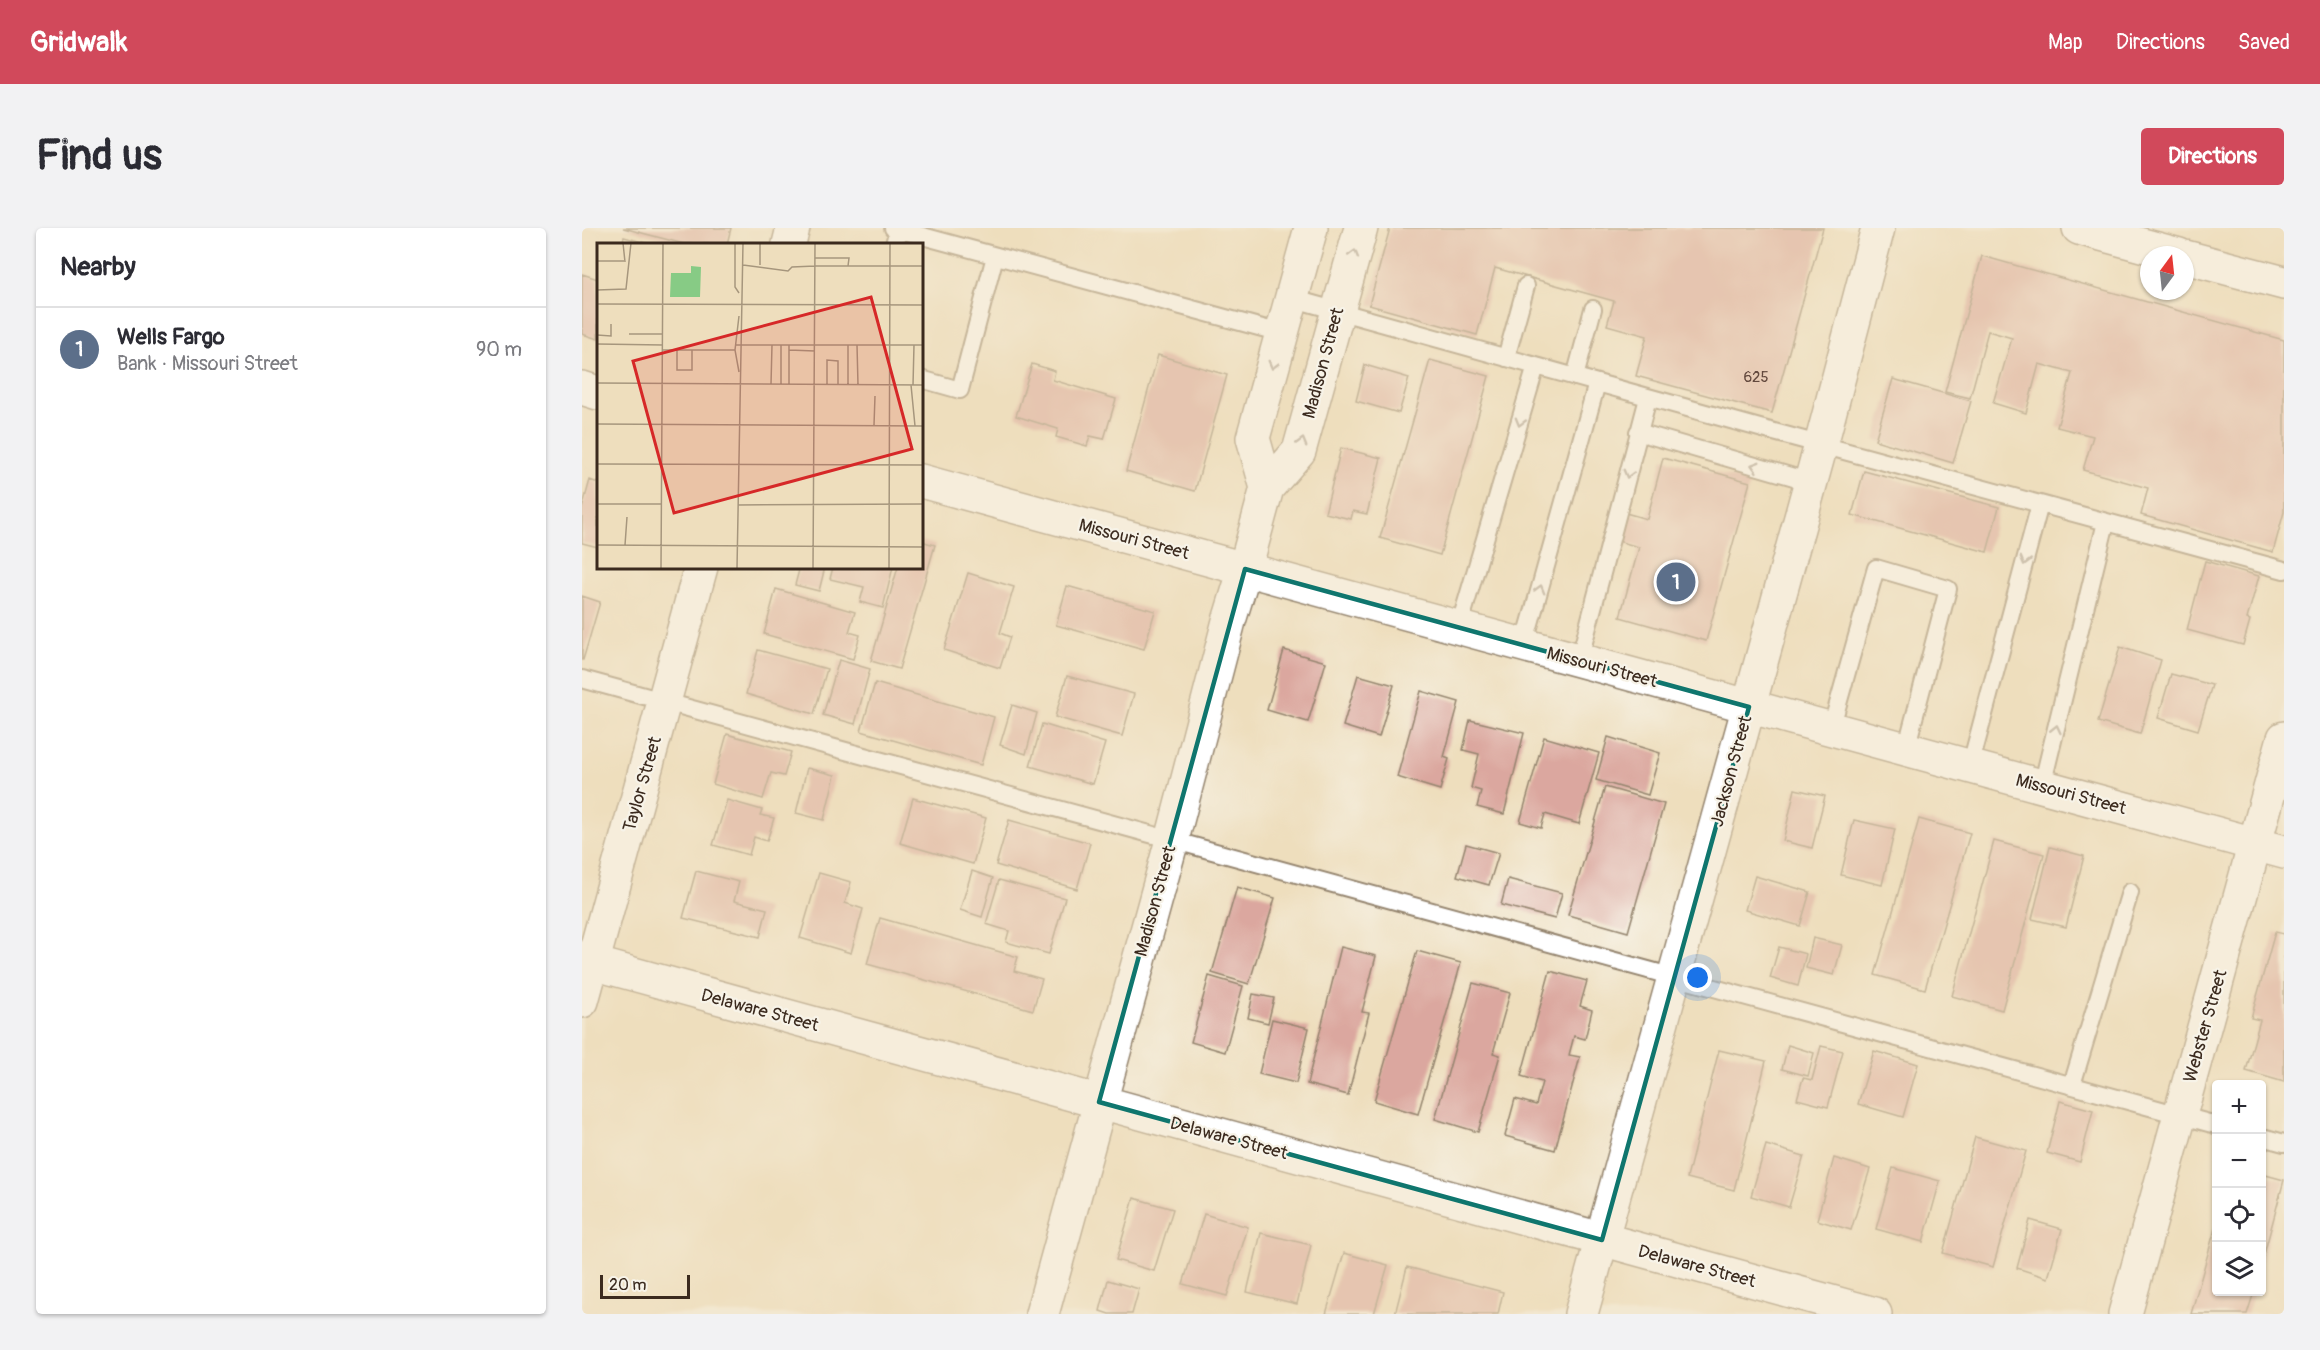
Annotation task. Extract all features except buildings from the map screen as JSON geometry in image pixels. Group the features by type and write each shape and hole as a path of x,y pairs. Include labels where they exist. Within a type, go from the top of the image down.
{"street":[{"path":"789,243 793,228"},
{"path":"1267,488 1253,438 1311,228"},
{"name":"Madison Street","path":"1042,1314 1267,488 1299,451 1361,228"},
{"name":"Jackson Street","path":"1581,1314 1811,482 1878,228"},
{"path":"2079,228 2146,246"},
{"path":"2194,259 2284,283"},
{"path":"582,388 597,393"},
{"name":"Missouri Street","path":"922,481 2270,848"},
{"name":"Taylor Street","path":"582,1001 587,962 665,702 701,568"},
{"name":"Webster Street","path":"2125,1314 2180,1115 2270,848 2284,738"},
{"name":"Delaware Street","path":"587,962 1875,1314"}],"lane":[{"path":"895,234 995,256 1281,333"},
{"path":"922,379 960,390 995,256"},
{"path":"1506,358 1526,286"},
{"path":"1291,298 1648,398 2284,570"},
{"path":"1575,377 1593,309"},
{"path":"1459,627 1536,366"},
{"path":"1524,645 1597,383"},
{"path":"1579,661 1648,398"},
{"path":"1638,432 1811,482"},
{"path":"1970,767 2040,504"},
{"path":"2042,786 2106,522"},
{"path":"1831,729 1876,568 1948,589 1906,749"},
{"path":"582,679 2212,1124"},
{"path":"2072,1085 2130,892"},
{"path":"2266,1138 2284,1143"}],"highlighted area":[{"path":"1245,569 1749,707 1602,1240 1099,1102"}],"place":[{"name":"Wells Fargo","path":"1676,582"}]}
